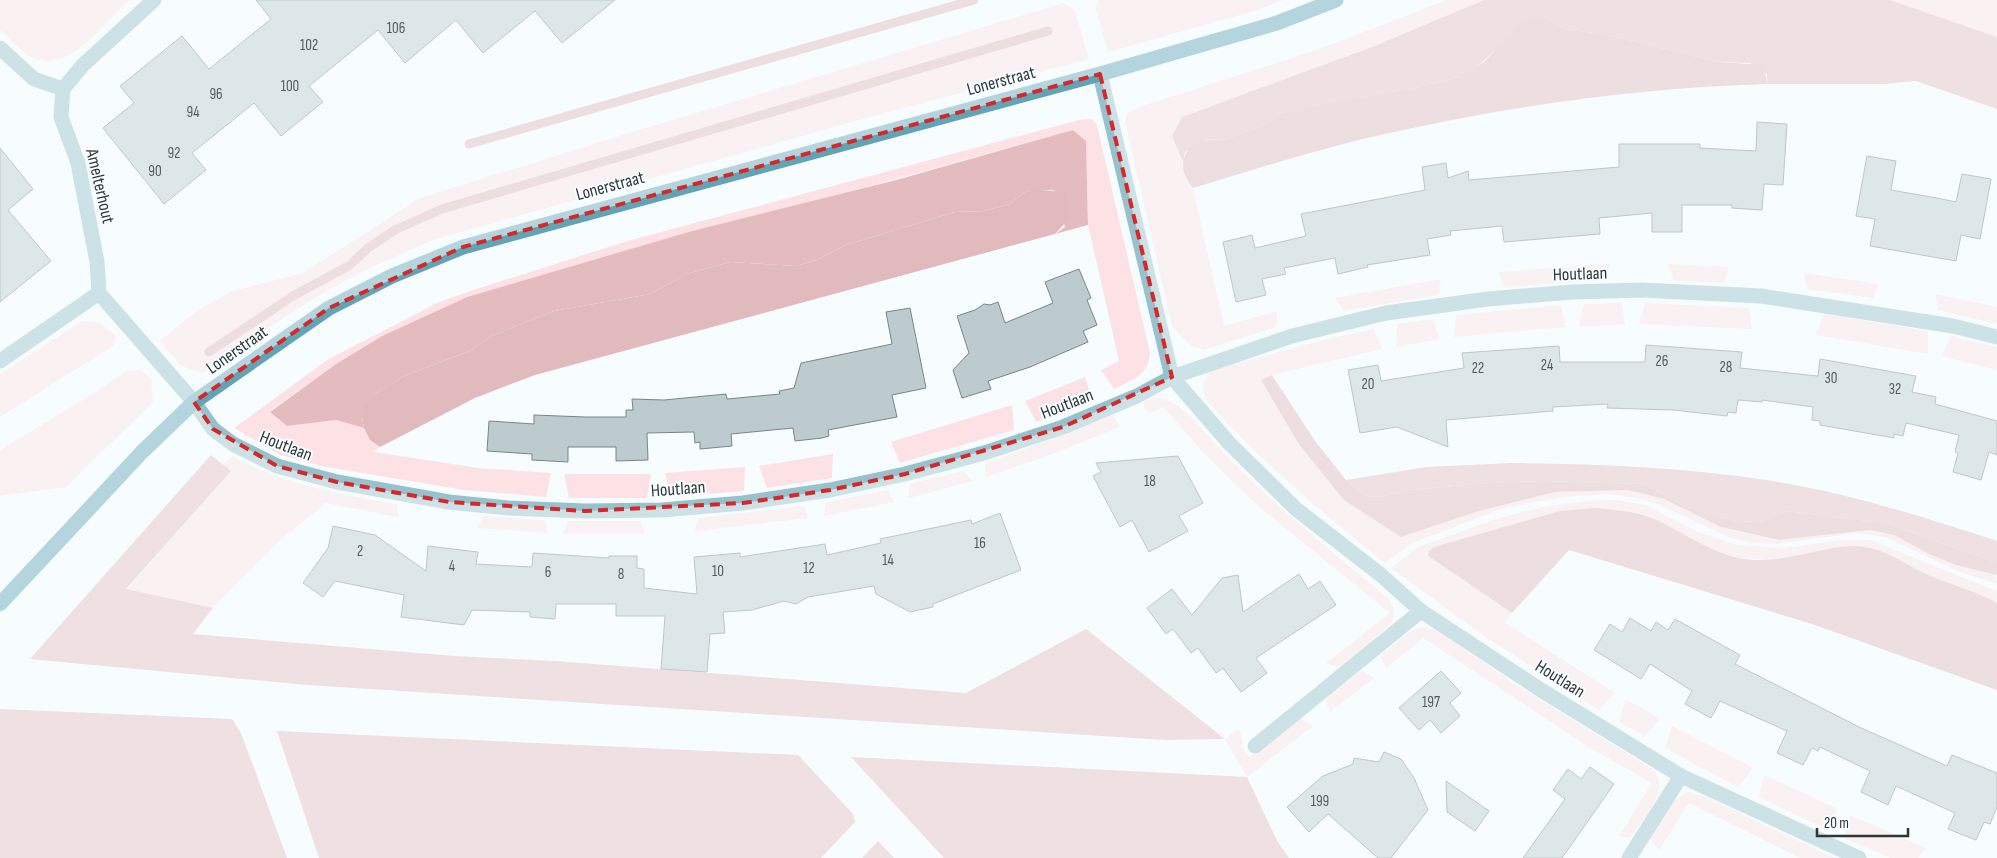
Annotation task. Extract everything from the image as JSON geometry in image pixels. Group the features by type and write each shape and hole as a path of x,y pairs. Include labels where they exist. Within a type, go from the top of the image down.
{"street":[{"path":"0,48 34,79 63,89 83,65 154,0"},
{"name":"Lonerstraat","path":"0,604 142,452 194,402 329,308 392,276 463,246 1100,74 1277,23 1336,0"},
{"name":"Houtlaan","path":"1100,74 1172,377 1229,443 1296,509 1381,575 1421,611 1540,690 1681,776 1860,858"},
{"name":"Amelterhout","path":"63,89 61,117 78,163 97,262 98,293"},
{"name":"Houtlaan","path":"194,402 213,429 233,444 277,466 337,482 450,502 508,508 585,511 662,510 743,503 830,490 905,474 984,453 1063,427 1138,396 1172,377 1292,336 1386,314 1488,299 1572,292 1642,290 1761,296 1953,326 1997,337"},
{"path":"0,361 98,293 194,402"},
{"path":"1255,746 1421,611"},
{"path":"1629,858 1681,776"}],"highlighted area":[{"path":"1100,74 1172,377 1063,427 905,474 830,490 743,503 585,511 449,502 337,482 277,466 213,429 194,402 329,308 463,247"}],"shaded area":[{"path":"0,0 130,0 85,44 72,53 58,59 44,61 29,56 0,30"},
{"path":"1098,0 1283,0 1258,10 1108,52 1096,10"},
{"path":"1447,0 1484,0 1372,47 1182,117 1172,136 1183,162 1186,180 1193,188 1224,326 1277,311 1276,327 1203,350 1192,346 1172,326 1125,122 1127,113 1139,107 1317,50"},
{"path":"1484,0 1890,0 1997,37 1997,109 1916,81 1885,84 1767,84 1767,74 1750,63 1718,62 1608,35 1565,29 1549,20 1500,46 1471,72 1460,77 1414,88 1305,107 1279,114 1262,126 1227,139 1206,140 1185,152 1183,162 1172,136 1182,117 1372,47"},
{"path":"1890,0 1997,0 1997,37"},
{"path":"1064,3 1075,11 1089,59 859,120 433,240 366,270 327,291 203,373 181,366 160,341 199,309 233,291 303,273 420,198 639,130"},
{"path":"1533,18 1549,20 1565,29 1608,35 1718,62 1764,65 1767,84 1716,86 1614,95 1513,109 1363,139 1193,188 1185,176 1184,158 1186,152 1195,141 1227,139 1262,126 1279,114 1304,107 1414,88 1460,77 1484,62 1521,23"},
{"path":"1092,119 1097,125 1150,353 1149,361 1143,372 1133,380 1114,389 1101,370 1119,361 1088,225 1086,141 1073,130 467,297 382,336 336,364 270,411 287,426 336,420 364,428 370,440 380,447 374,452 478,468 551,473 546,497 464,490 321,466 280,455 234,428 327,360 437,303 473,290 631,240 1079,120"},
{"path":"1073,130 1086,141 1088,225 1055,234 1065,227 1054,190 1025,192 1010,204 984,211 955,212 846,245 817,260 796,266 730,262 687,274 651,294 554,311 491,336 470,351 404,376 373,395 362,417 364,428 336,420 287,426 270,412 336,364 382,336 467,297 692,231 896,180"},
{"path":"1039,190 1064,192 1070,207 1069,219 1055,234 535,375 475,398 380,447 370,440 364,428 362,417 365,405 373,395 404,376 470,351 491,336 554,311 651,294 687,274 730,262 796,266 817,260 846,245 955,212 984,211 1010,204 1025,192"},
{"path":"1610,264 1605,280 1505,287 1498,272"},
{"path":"1668,264 1729,267 1724,283 1674,281"},
{"path":"1804,273 1879,284 1873,298 1807,289"},
{"path":"1441,279 1438,295 1344,311 1335,298"},
{"path":"1935,294 1997,307 1997,324 1938,310"},
{"path":"1622,303 1625,325 1579,326 1584,304"},
{"path":"1645,303 1749,308 1752,329 1639,324"},
{"path":"1561,305 1565,327 1454,337 1456,315"},
{"path":"1824,314 1928,331 1928,354 1816,335"},
{"path":"1433,319 1440,339 1396,347 1397,324"},
{"path":"82,321 100,323 116,336 113,346 0,417 0,374"},
{"path":"1374,329 1382,349 1272,375 1261,380 1298,443 1401,537 1476,512 1555,492 1628,490 1664,499 1721,527 1779,540 1870,530 1894,535 1929,554 1956,565 1995,574 1997,583 1962,573 1885,537 1857,533 1777,544 1753,543 1731,538 1657,504 1638,498 1606,494 1564,497 1504,508 1412,543 1385,563 1315,506 1249,445 1207,401 1204,388 1205,381 1212,370 1319,341"},
{"path":"1951,336 1997,347 1997,370 1942,356"},
{"path":"140,370 151,379 153,402 66,487 0,496 0,450 86,398 126,371"},
{"path":"1272,375 1315,441 1346,480 1366,496 1379,497 1409,490 1488,483 1541,481 1645,484 1685,506 1713,516 1737,521 1759,522 1787,511 1885,523 1997,563 1997,575 1956,565 1929,554 1894,535 1870,530 1779,540 1721,527 1664,499 1628,490 1555,492 1476,512 1401,537 1344,500 1298,443 1261,380"},
{"path":"1085,377 1092,399 1036,422 1025,401"},
{"path":"1152,398 1172,402 1190,415 1219,448 1259,488 1301,526 1388,598 1394,611 1391,624 1341,668 1326,663 1390,613 1258,506 1202,451 1163,407 1148,414 1144,407 1144,401"},
{"path":"1012,405 1014,430 900,463 891,442"},
{"path":"1113,415 1120,427 1050,455 986,477 985,464"},
{"path":"833,454 832,478 767,488 759,466"},
{"path":"211,455 231,471 126,589 213,608 193,634 454,656 555,661 966,693 1086,629 1225,739 1165,740 307,685 30,659"},
{"path":"233,456 252,466 292,481 334,492 397,504 398,517 326,503 281,539 213,608 126,590 231,471 222,465"},
{"path":"1512,463 1608,465 1671,469 1766,480 1825,491 1883,506 1997,541 1997,563 1885,523 1787,511 1759,522 1737,521 1713,516 1685,506 1645,484 1541,481 1488,483 1409,490 1379,497 1366,496 1346,480 1426,467"},
{"path":"745,467 744,491 670,497 665,473"},
{"path":"963,471 972,481 909,498 909,484"},
{"path":"564,474 651,474 647,498 569,498"},
{"path":"888,490 894,502 824,516 826,502"},
{"path":"1615,500 1646,505 1698,532 1736,545 1786,548 1840,540 1870,540 1997,591 1997,603 1932,577 1892,556 1834,548 1789,558 1766,560 1740,558 1718,552 1647,517 1463,541 1434,547 1428,556 1512,613 1504,622 1615,693 1599,710 1484,636 1391,568 1418,547 1496,519 1543,507 1589,501"},
{"path":"803,506 809,518 695,531 698,518"},
{"path":"1597,508 1630,512 1649,517 1704,545 1739,558 1768,560 1852,546 1874,549 1884,552 1933,577 1982,596 1997,603 1997,690 1812,624 1569,550 1512,613 1428,556 1429,551 1434,547 1560,511"},
{"path":"483,516 545,520 548,533 478,528"},
{"path":"568,521 641,521 645,534 563,534"},
{"path":"1422,627 1435,629 1515,684 1654,770 1659,788 1657,797 1648,814 1630,838 1619,836 1652,783 1592,749 1423,638 1386,668 1380,656 1410,631"},
{"path":"1362,670 1374,678 1330,712 1325,699"},
{"path":"1626,700 1660,718 1645,736 1619,722"},
{"path":"0,709 232,719 241,733 287,858 0,858"},
{"path":"1300,718 1313,726 1247,777 1225,739 1239,729 1243,742 1241,746 1250,757"},
{"path":"1672,726 1753,768 1738,787 1665,748"},
{"path":"277,731 798,755 853,814 855,822 821,858 319,858"},
{"path":"851,757 1247,777 1277,841 1289,858 944,858"},
{"path":"1764,775 1838,809 1824,828 1759,797"},
{"path":"1687,792 1706,797 1835,858 1800,858 1689,803 1659,850 1650,839 1673,801"},
{"path":"1850,815 1926,848 1918,858 1891,858 1844,838"},
{"path":"878,841 894,858 862,858"}],"building":[{"path":"256,0 615,0 562,43 535,11 483,53 456,20 405,63 378,30 309,86 323,102 281,136 254,103 192,153 206,170 164,204 103,128 134,103 120,86 182,36 209,69 271,19"},
{"path":"1757,122 1787,124 1783,185 1764,184 1762,210 1732,208 1732,205 1682,205 1682,232 1652,232 1652,213 1599,218 1600,234 1504,242 1502,226 1450,231 1451,235 1427,239 1430,255 1367,265 1368,267 1338,274 1335,258 1284,268 1286,274 1262,279 1266,295 1236,302 1223,242 1252,235 1255,248 1306,236 1301,214 1425,190 1422,167 1446,163 1448,178 1468,171 1469,180 1619,167 1619,144 1700,144 1700,148 1756,151"},
{"path":"0,148 33,189 8,210 51,261 0,302"},
{"path":"1867,156 1896,161 1891,190 1956,202 1962,174 1991,179 1980,239 1961,235 1956,261 1870,246 1875,219 1856,216"},
{"path":"1079,269 1091,298 1087,300 1097,325 1083,331 1088,342 1030,367 988,381 991,389 962,398 953,370 969,353 957,316 975,310 984,304 990,305 998,302 1005,323 1053,303 1045,282"},
{"path":"910,308 926,388 892,395 897,417 828,430 829,436 822,438 795,441 793,428 731,434 732,446 700,449 700,442 695,443 694,432 647,433 648,460 616,461 616,447 568,447 568,462 532,460 532,454 487,451 489,421 534,424 534,415 626,417 626,410 633,410 632,399 664,400 726,394 727,399 780,394 779,391 794,388 801,363 892,344 886,312"},
{"path":"1646,345 1742,352 1740,368 1818,376 1820,359 1916,376 1912,392 1936,397 1935,404 1997,421 1997,455 1989,452 1981,480 1953,472 1958,453 1955,452 1959,435 1906,423 1903,436 1894,434 1894,438 1820,425 1820,421 1812,420 1813,407 1762,400 1762,402 1738,400 1736,413 1728,412 1727,416 1673,410 1607,408 1608,404 1553,407 1553,411 1446,420 1448,447 1397,427 1360,433 1348,370 1378,365 1381,381 1464,368 1462,353 1559,346 1560,362 1645,362"},
{"path":"1178,456 1203,503 1179,516 1188,531 1149,552 1132,520 1120,527 1093,476 1101,472 1096,463"},
{"path":"1000,513 1021,570 933,604 933,607 910,612 876,594 874,586 808,597 796,604 784,601 752,610 723,612 725,633 710,634 707,672 661,669 665,616 616,616 616,604 556,604 555,619 530,617 530,612 472,610 464,625 401,617 404,595 335,581 323,597 303,583 328,548 333,526 375,535 426,571 428,546 478,552 476,564 532,567 533,553 609,558 609,556 637,556 637,568 644,569 644,588 697,594 694,557 740,553 740,557 825,544 827,555 881,543 880,539 971,520 972,524"},
{"path":"1299,574 1308,589 1320,581 1336,605 1256,658 1267,673 1241,692 1223,668 1216,673 1198,648 1191,653 1173,629 1166,634 1147,608 1172,589 1192,615 1222,578 1238,575 1243,612"},
{"path":"1630,618 1651,631 1656,622 1668,630 1675,619 1740,655 1735,664 1859,727 1947,766 1952,755 1997,773 1997,807 1990,824 1984,822 1976,840 1948,829 1955,813 1896,786 1888,805 1861,792 1870,771 1820,747 1818,751 1812,748 1803,765 1777,753 1787,731 1720,701 1711,718 1685,704 1692,691 1650,664 1641,679 1594,650 1610,624 1622,632"},
{"path":"1441,671 1461,693 1450,703 1460,716 1441,733 1430,720 1419,730 1399,708"},
{"path":"1384,752 1401,759 1414,778 1428,810 1391,858 1378,858 1328,814 1309,832 1287,807 1323,776 1353,764 1354,758 1379,762"},
{"path":"1590,767 1614,784 1562,858 1523,858 1565,799 1553,790 1568,769 1581,779"},
{"path":"1446,781 1489,811 1475,831 1447,812"}],"waterway":[{"path":"469,144 974,0"},
{"path":"209,352 293,296 350,265 368,248 395,230 442,209 1048,31"}]}
